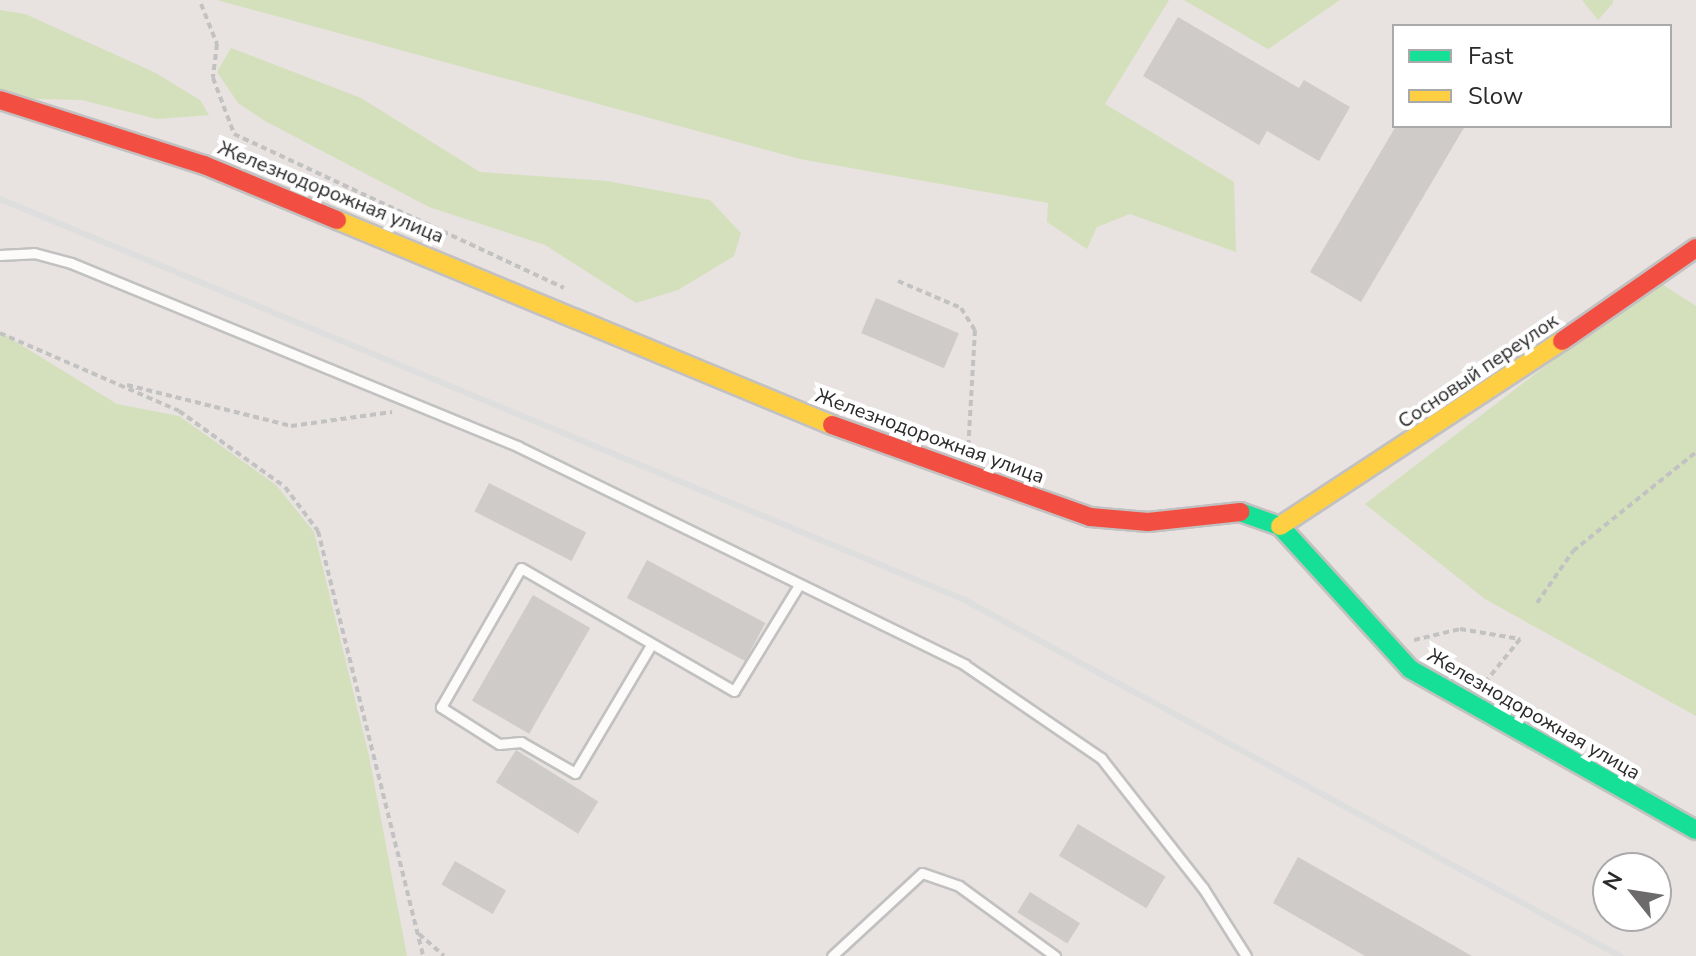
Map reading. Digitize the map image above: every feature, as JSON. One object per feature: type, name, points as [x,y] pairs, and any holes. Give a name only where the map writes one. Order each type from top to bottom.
[{"type":"street","name":"Железнодорожная улица","points":[[0,100],[204,165],[872,442],[1090,517],[1148,522],[1231,509],[1280,526],[1380,641],[1467,704],[1696,830]]},
{"type":"street","name":"Сосновый переулок","points":[[1280,526],[1696,248]]},
{"type":"lane","points":[[0,255],[34,253],[71,263],[414,407],[519,447],[965,665],[1101,758],[1203,888],[1246,956]]},
{"type":"lane","points":[[651,645],[575,773],[521,742],[499,744],[441,707],[521,568],[734,691],[799,585]]},
{"type":"lane","points":[[832,956],[922,873],[959,886],[1055,956]]},
{"type":"path","name":"Железнодорожная улица","points":[[201,4],[217,44],[213,78],[234,134],[569,290]]},
{"type":"path","name":"Железнодорожная улица","points":[[898,281],[961,308],[975,330],[967,467]]},
{"type":"path","points":[[0,333],[179,411],[285,487],[318,531],[423,956]]},
{"type":"path","points":[[87,373],[291,426],[414,407]]},
{"type":"path","points":[[1537,603],[1573,551],[1696,452]]},
{"type":"path","points":[[1380,641],[1460,629],[1520,639],[1467,704]]},
{"type":"path","points":[[417,932],[444,956]]},
{"type":"green space","points":[[217,0],[1169,0],[1105,104],[1234,182],[1236,252],[1130,214],[1097,227],[1087,249],[1047,222],[1048,203],[800,159]]},
{"type":"green space","points":[[1184,0],[1340,0],[1268,49]]},
{"type":"green space","points":[[1582,0],[1613,0],[1613,3],[1598,20]]},
{"type":"green space","points":[[0,10],[25,14],[156,73],[200,100],[209,115],[157,119],[82,100],[0,98]]},
{"type":"green space","points":[[231,48],[361,98],[480,172],[607,181],[710,200],[741,233],[734,256],[678,290],[636,303],[545,245],[429,207],[265,121],[238,103],[217,72]]},
{"type":"green space","points":[[1657,281],[1696,306],[1696,716],[1485,599],[1365,504]]},
{"type":"green space","points":[[0,332],[117,404],[179,416],[276,485],[314,532],[369,756],[407,956],[0,956]]},
{"type":"building","points":[[1178,17],[1299,88],[1304,80],[1350,107],[1319,161],[1267,131],[1259,145],[1143,76]]},
{"type":"building","points":[[1395,128],[1464,128],[1361,302],[1310,272]]},
{"type":"building","points":[[876,298],[959,333],[944,368],[861,333]]},
{"type":"building","points":[[489,483],[586,532],[572,561],[474,512]]},
{"type":"building","points":[[647,560],[765,623],[745,661],[627,598]]},
{"type":"building","points":[[533,595],[590,628],[529,734],[472,701]]},
{"type":"building","points":[[516,750],[598,801],[578,834],[496,782]]},
{"type":"building","points":[[1078,824],[1165,877],[1146,908],[1059,856]]},
{"type":"building","points":[[1298,857],[1472,956],[1365,956],[1273,903]]},
{"type":"building","points":[[455,861],[506,890],[493,914],[442,884]]},
{"type":"building","points":[[1030,892],[1080,923],[1067,944],[1017,912]]},
{"type":"railway","points":[[0,199],[963,599],[1620,956]]},
{"type":"traffic: fast","points":[[1240,512],[1280,526],[1410,669],[1696,830]]},
{"type":"traffic: slow","points":[[337,220],[832,425]]},
{"type":"traffic: slow","points":[[1280,526],[1562,341]]},
{"type":"traffic: jam","points":[[0,100],[204,165],[337,220]]},
{"type":"traffic: jam","points":[[1562,341],[1696,248]]},
{"type":"traffic: jam","points":[[832,425],[1090,517],[1148,522],[1240,512]]}]
